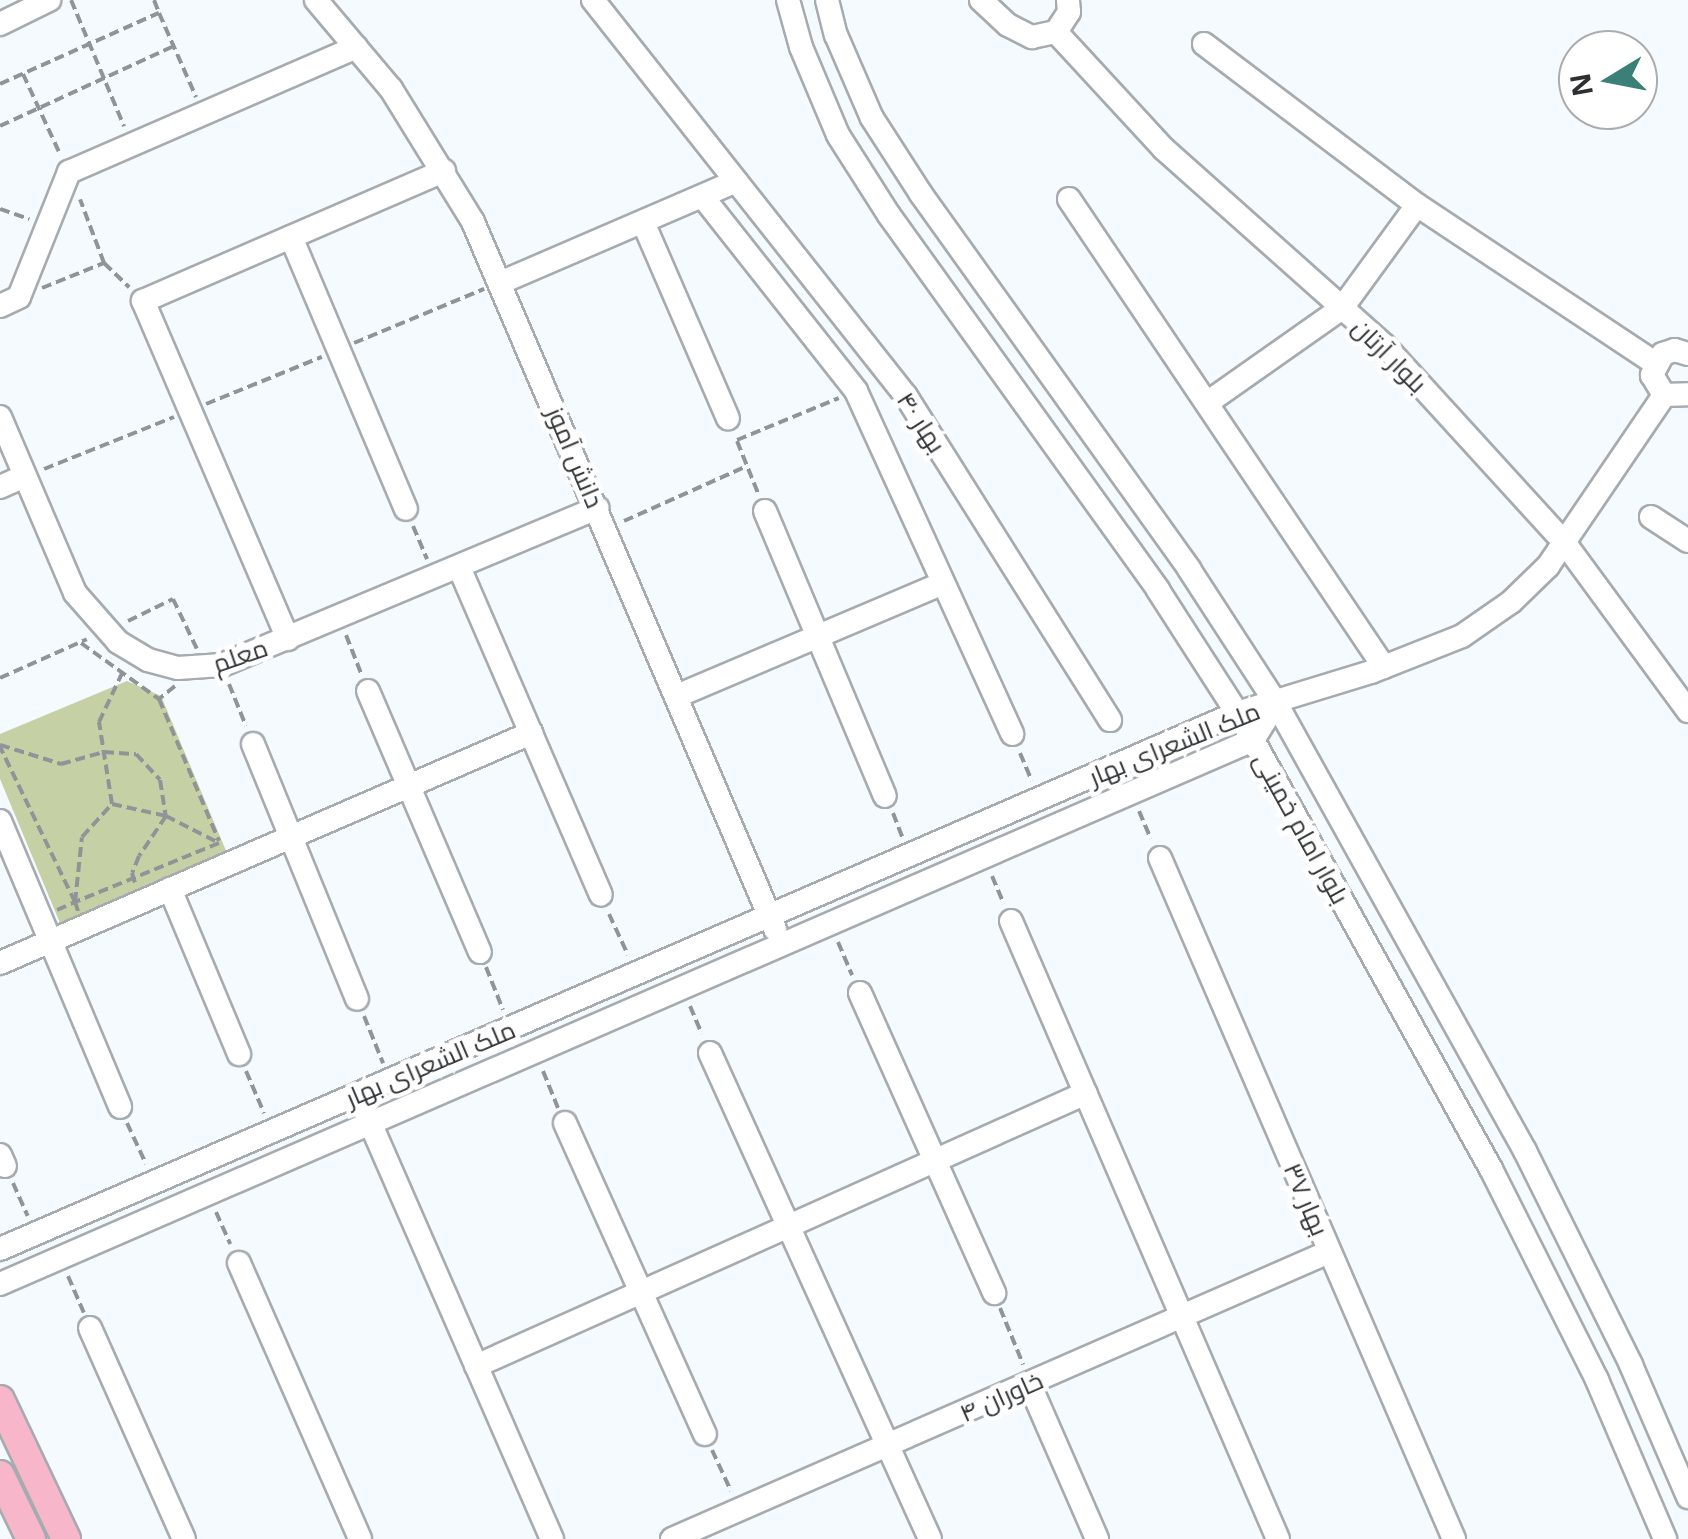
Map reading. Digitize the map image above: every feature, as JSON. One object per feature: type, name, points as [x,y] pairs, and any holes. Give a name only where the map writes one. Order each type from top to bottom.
[{"type":"main road","points":[[0,1400],[66,1539]]},
{"type":"main road","points":[[0,1475],[31,1539]]},
{"type":"street","points":[[0,24],[49,0]]},
{"type":"street","name":"دانش آموز","points":[[316,0],[391,90],[444,171],[502,282],[782,945]]},
{"type":"street","name":"بهار ۴۰","points":[[593,0],[886,368],[1110,720]]},
{"type":"street","name":"بلوار امام خمینی","points":[[788,0],[801,47],[838,135],[890,216],[1158,590],[1253,740],[1491,1169],[1597,1380],[1665,1539]]},
{"type":"street","name":"بلوار امام خمینی","points":[[828,0],[836,35],[872,118],[920,194],[1189,569],[1276,703],[1524,1151],[1631,1365],[1688,1498]]},
{"type":"street","points":[[981,0],[1008,25],[1032,37],[1056,32],[1069,12],[1068,0]]},
{"type":"street","name":"بلوار آرتان","points":[[1056,32],[1164,149],[1386,346],[1564,542],[1688,711]]},
{"type":"street","points":[[1204,44],[1418,205],[1655,363]]},
{"type":"street","points":[[9,301],[48,225],[69,172],[356,47]]},
{"type":"street","points":[[288,638],[143,301],[444,171]]},
{"type":"street","points":[[502,282],[736,181]]},
{"type":"street","points":[[703,197],[856,391],[1012,734]]},
{"type":"street","points":[[1068,199],[1384,667]]},
{"type":"street","points":[[1206,403],[1342,308],[1418,205]]},
{"type":"street","points":[[643,222],[732,429]]},
{"type":"street","points":[[291,237],[406,509]]},
{"type":"street","points":[[782,294],[804,293],[811,272]]},
{"type":"street","points":[[1664,395],[1653,380],[1655,363],[1669,352],[1688,354]]},
{"type":"street","points":[[856,391],[886,368]]},
{"type":"street","points":[[1664,395],[1688,394]]},
{"type":"street","points":[[1276,703],[1462,636],[1512,602],[1548,566],[1664,395]]},
{"type":"street","name":"معلم","points":[[0,418],[75,593],[104,632],[148,660],[207,667],[459,567],[602,519]]},
{"type":"street","points":[[0,487],[25,476]]},
{"type":"street","points":[[765,511],[885,796]]},
{"type":"street","points":[[1652,517],[1688,541]]},
{"type":"street","points":[[459,567],[601,895]]},
{"type":"street","points":[[677,696],[943,583]]},
{"type":"street","points":[[368,691],[480,952]]},
{"type":"street","name":"ملک الشعرای بهار","points":[[0,1249],[1237,713],[1276,703]]},
{"type":"street","name":"ملک الشعرای بهار","points":[[0,1284],[1253,740],[1276,703]]},
{"type":"street","points":[[0,963],[84,926],[138,891],[170,889],[224,853],[291,837],[531,734]]},
{"type":"street","points":[[253,744],[357,999]]},
{"type":"street","points":[[0,821],[120,1107]]},
{"type":"street","name":"بهار ۳۷","points":[[1160,858],[1454,1539]]},
{"type":"street","points":[[170,889],[239,1054]]},
{"type":"street","points":[[1011,921],[1278,1539]]},
{"type":"street","points":[[860,993],[994,1292]]},
{"type":"street","points":[[710,1053],[930,1539]]},
{"type":"street","points":[[476,1366],[1086,1092]]},
{"type":"street","points":[[358,1094],[552,1539]]},
{"type":"street","points":[[564,1122],[705,1434]]},
{"type":"street","name":"خاوران ۴","points":[[672,1539],[1330,1252]]},
{"type":"street","points":[[239,1263],[360,1539]]},
{"type":"street","points":[[90,1328],[184,1539]]},
{"type":"street","points":[[1030,1383],[1097,1539]]},
{"type":"path","points":[[71,0],[132,145]]},
{"type":"path","points":[[154,0],[203,114]]},
{"type":"path","points":[[0,84],[159,13]]},
{"type":"path","points":[[0,126],[174,46]]},
{"type":"path","points":[[23,74],[69,172],[104,263],[143,301]]},
{"type":"path","points":[[0,208],[48,225]]},
{"type":"path","points":[[9,301],[104,263]]},
{"type":"path","points":[[765,511],[732,429],[856,391]]},
{"type":"path","points":[[25,476],[190,411]]},
{"type":"path","points":[[602,519],[747,466]]},
{"type":"path","points":[[406,509],[434,577]]},
{"type":"path","points":[[0,678],[173,599],[207,667],[253,744]]},
{"type":"path","points":[[339,617],[368,691]]},
{"type":"path","points":[[80,642],[158,699],[224,853]]},
{"type":"path","points":[[112,804],[100,722],[132,651]]},
{"type":"path","points":[[158,699],[207,667]]},
{"type":"path","points":[[1012,734],[1040,799]]},
{"type":"path","points":[[0,746],[61,764],[104,752],[136,754],[160,780],[166,816],[132,874],[138,891]]},
{"type":"path","points":[[0,746],[84,926]]},
{"type":"path","points":[[1132,793],[1160,858]]},
{"type":"path","points":[[885,796],[910,855]]},
{"type":"path","points":[[112,804],[166,816],[224,853]]},
{"type":"path","points":[[75,902],[82,837],[112,804]]},
{"type":"path","points":[[75,902],[138,891],[224,853]]},
{"type":"path","points":[[985,858],[1011,921]]},
{"type":"path","points":[[601,895],[636,973]]},
{"type":"path","points":[[830,924],[860,993]]},
{"type":"path","points":[[480,952],[510,1028]]},
{"type":"path","points":[[683,988],[710,1053]]},
{"type":"path","points":[[357,999],[390,1080]]},
{"type":"path","points":[[535,1052],[564,1122]]},
{"type":"path","points":[[239,1054],[272,1131]]},
{"type":"path","points":[[120,1107],[154,1182]]},
{"type":"path","points":[[2,1161],[36,1234]]},
{"type":"path","points":[[208,1194],[239,1263]]},
{"type":"path","points":[[60,1258],[90,1328]]},
{"type":"path","points":[[994,1292],[1030,1383]]},
{"type":"path","points":[[705,1434],[739,1509]]},
{"type":"green space","points":[[127,681],[161,696],[227,853],[60,923],[0,779],[0,734]]}]
